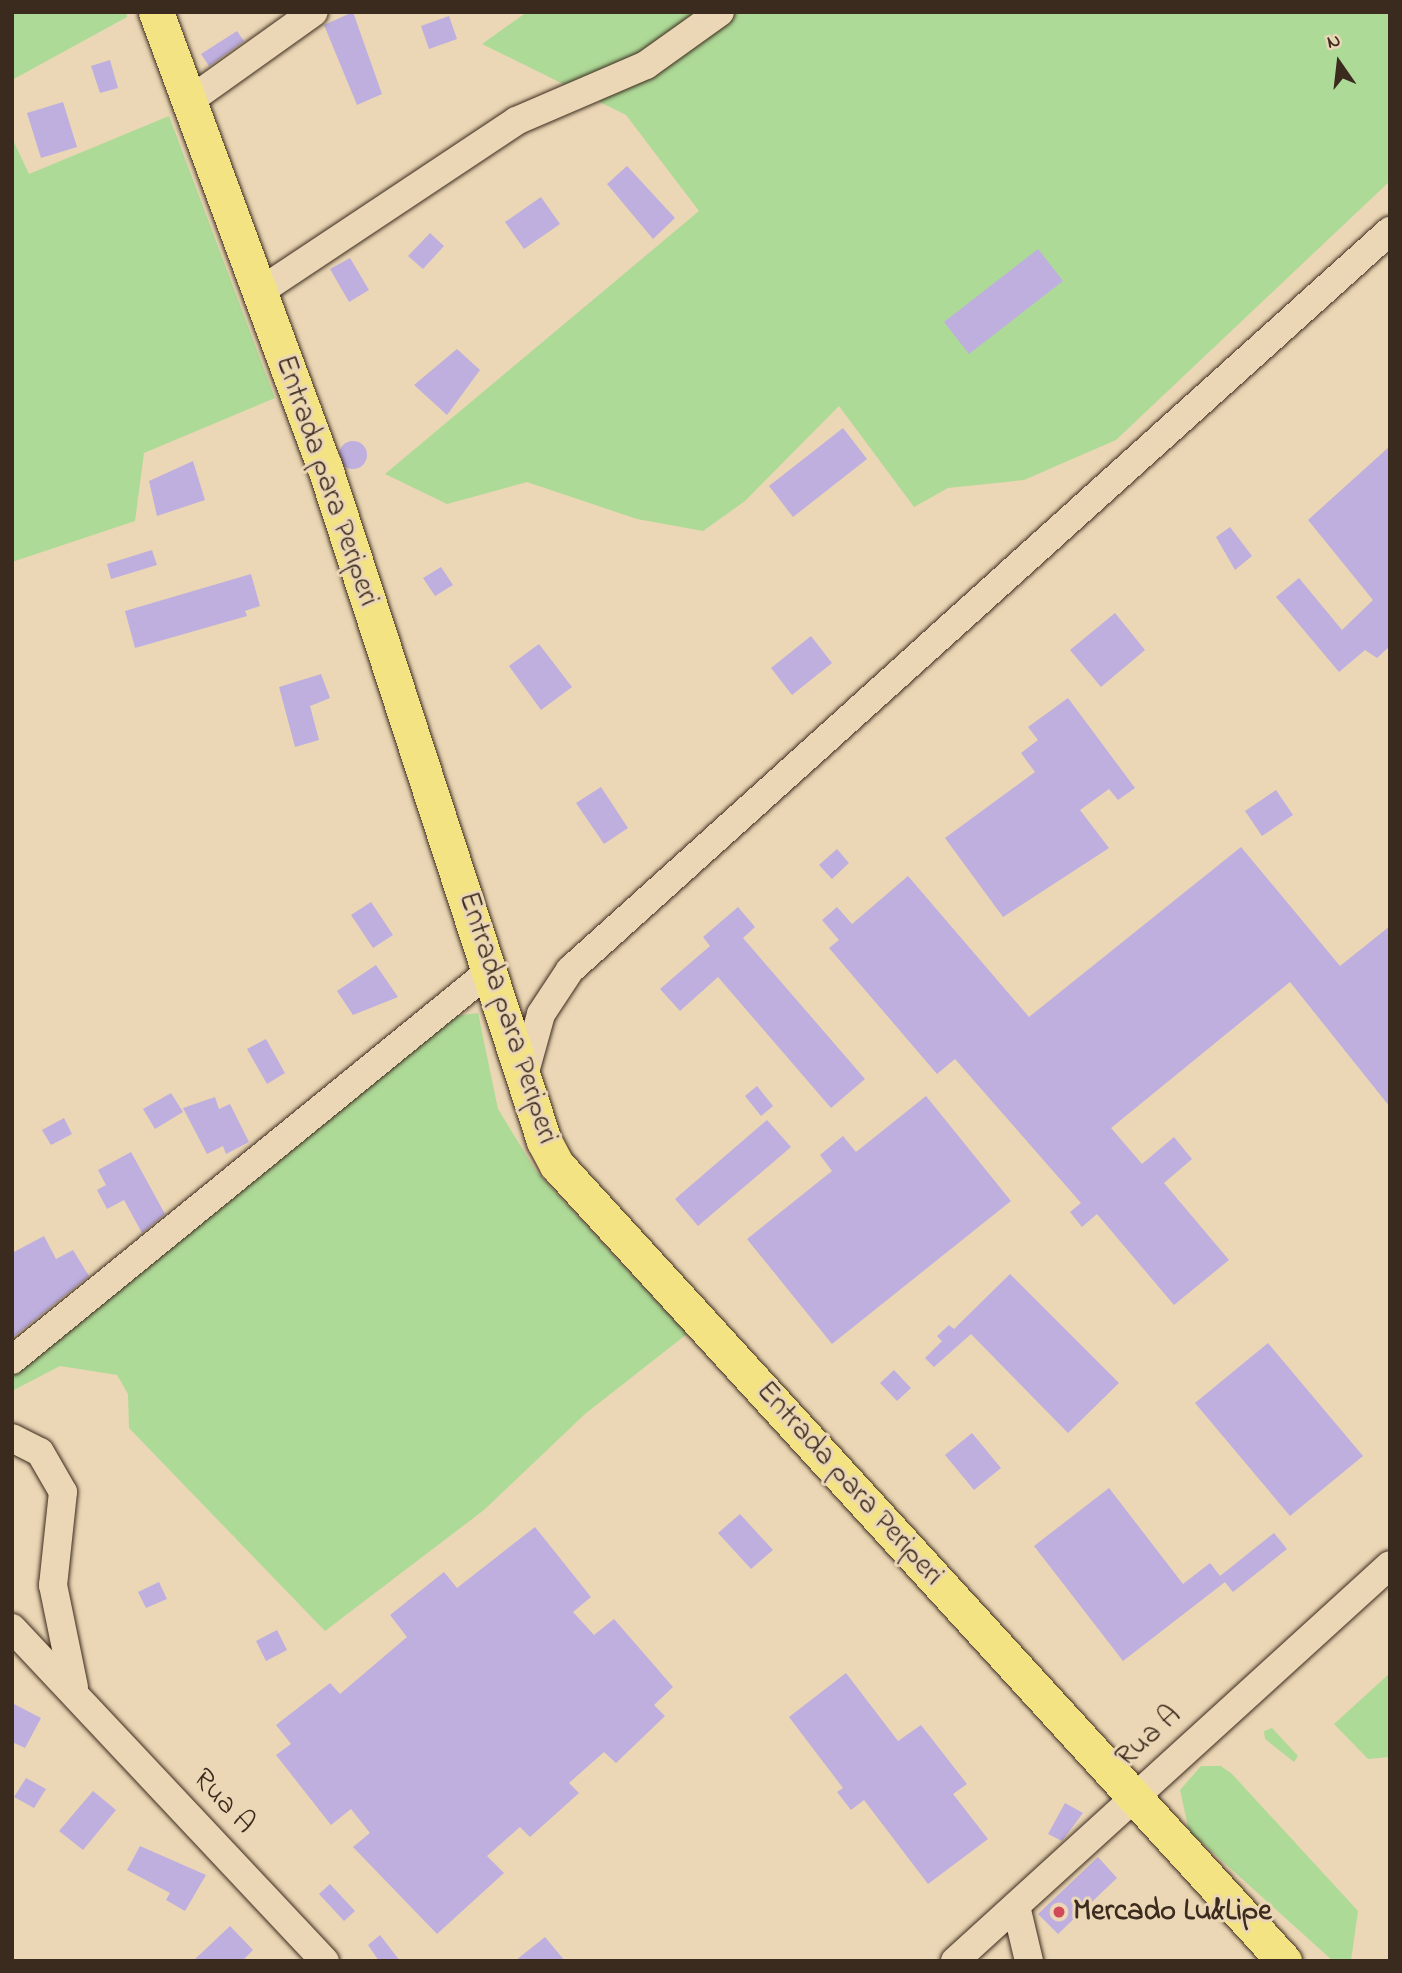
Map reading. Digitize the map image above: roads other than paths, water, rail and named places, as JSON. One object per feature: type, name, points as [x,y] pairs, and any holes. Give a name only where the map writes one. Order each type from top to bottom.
[{"type":"main road","name":"Entrada para Periperi","points":[[156,12],[324,465],[491,970],[523,1079],[557,1165],[1284,1961]]},
{"type":"street","points":[[189,102],[314,12]]},
{"type":"street","points":[[259,292],[516,121],[646,65],[720,12]]},
{"type":"street","points":[[523,1079],[541,1014],[570,971],[1390,231]]},
{"type":"street","points":[[12,1360],[491,970]]},
{"type":"street","points":[[12,1438],[40,1452],[63,1492],[52,1585],[74,1687]]},
{"type":"street","name":"Rua A","points":[[955,1961],[1132,1797],[1390,1565]]},
{"type":"street","name":"Rua A","points":[[12,1628],[74,1687],[326,1961]]},
{"type":"street","points":[[1016,1906],[1029,1961]]},
{"type":"place","name":"Mercado Lu&Lipe","points":[[1059,1912]]}]
